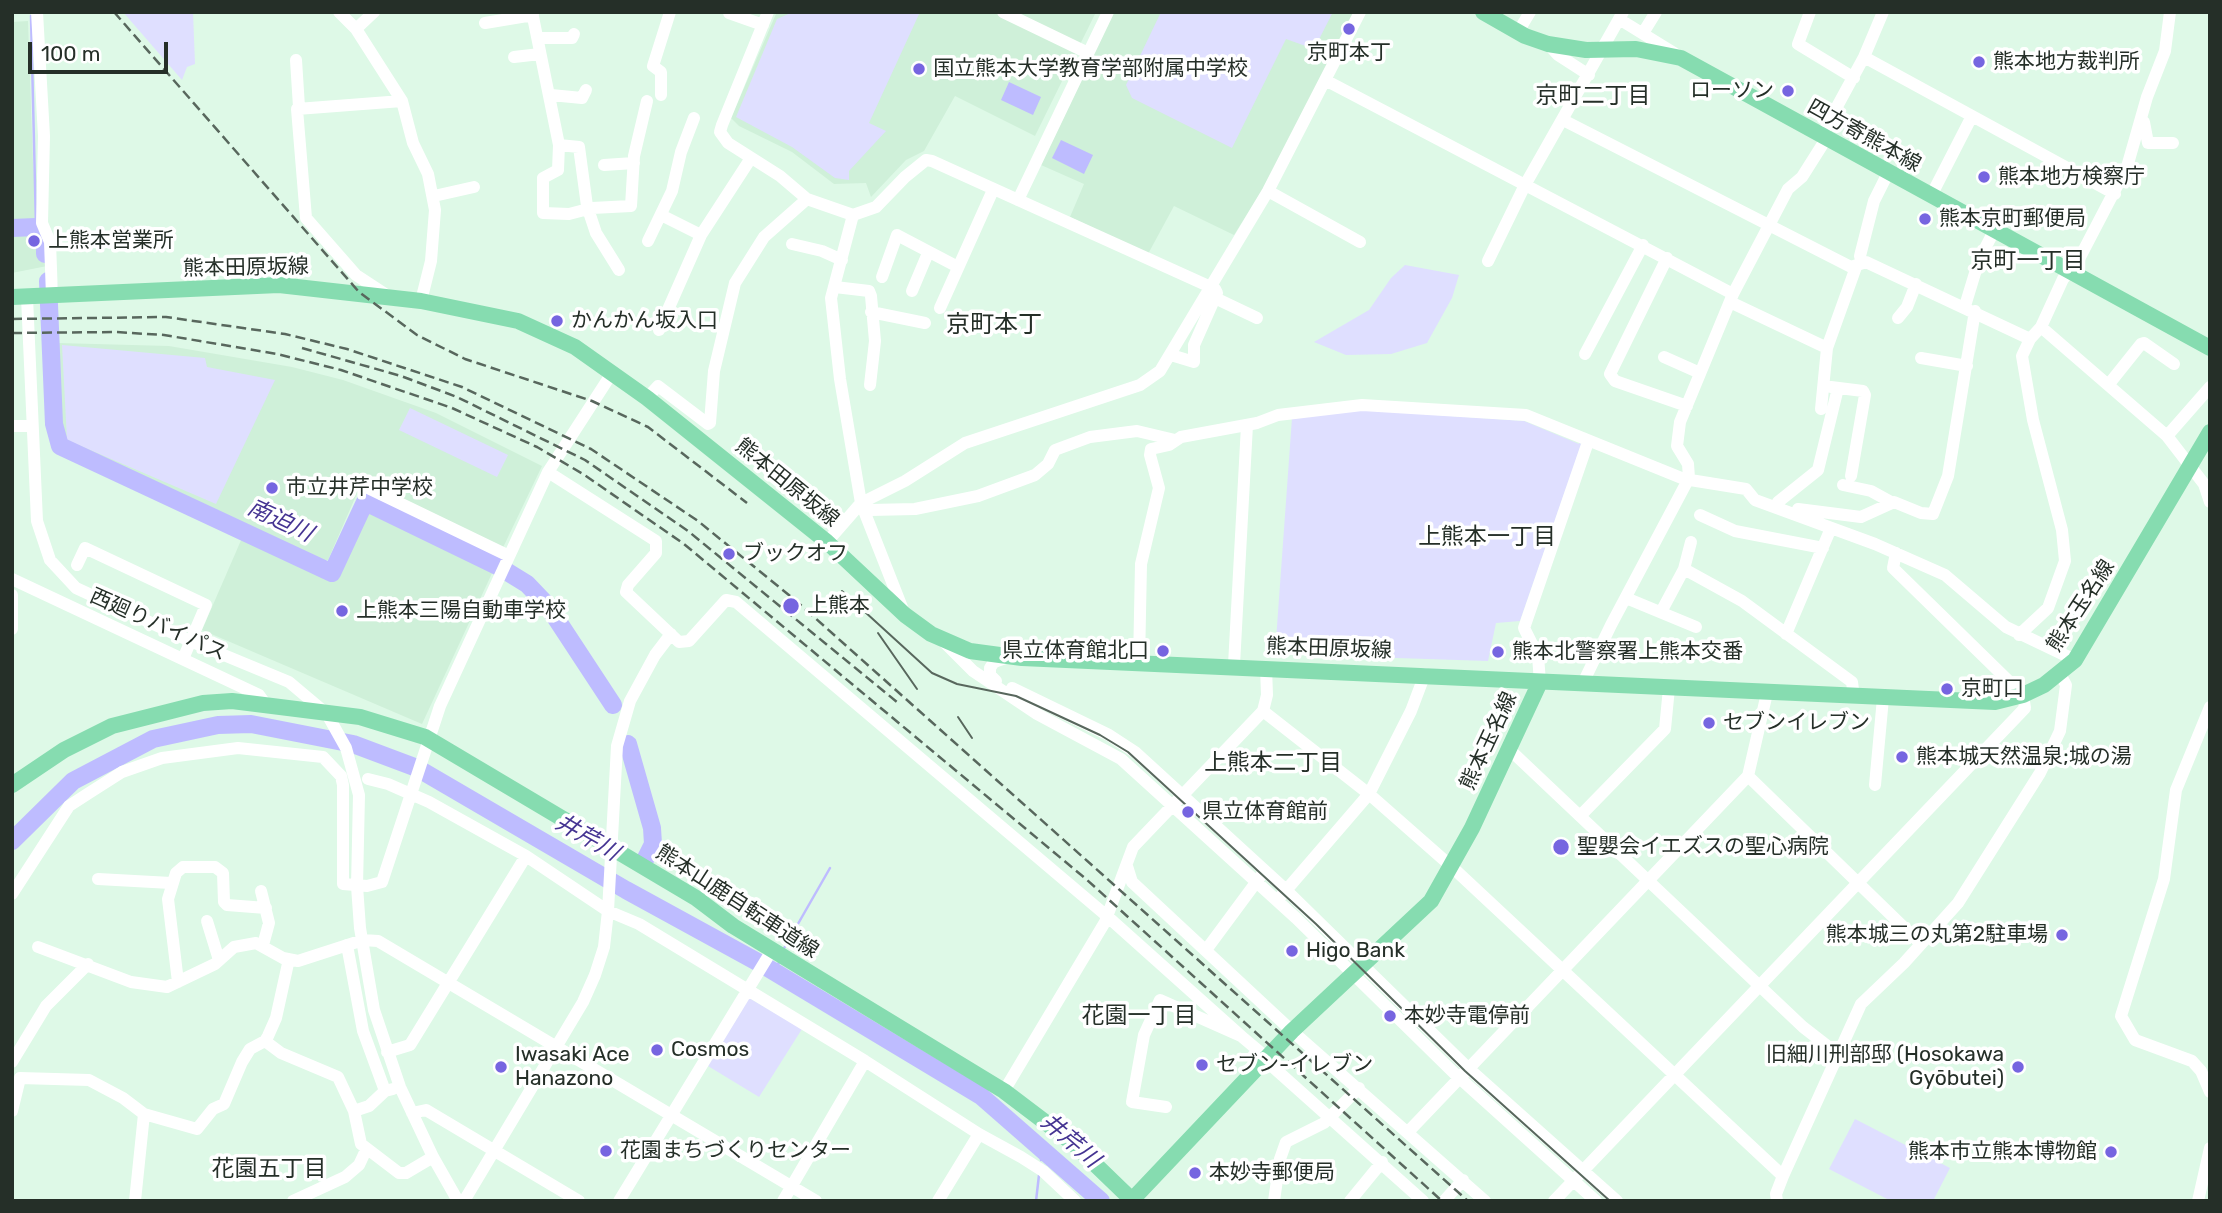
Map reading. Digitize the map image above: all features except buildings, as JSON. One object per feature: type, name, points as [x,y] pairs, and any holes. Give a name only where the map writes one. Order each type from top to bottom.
[{"type":"main road","name":"四方寄熊本線","points":[[1483,12],[1518,32],[1548,44],[1573,49],[1636,49],[1681,58],[2210,348]]},
{"type":"main road","name":"熊本田原坂線","points":[[20,297],[279,285],[388,297],[518,321],[576,347],[647,398],[827,542],[905,615],[943,641],[970,651],[1010,656],[1425,674],[1540,682]]},
{"type":"main road","name":"熊本玉名線","points":[[1132,1200],[1292,1031],[1431,901],[1452,867],[1540,682],[1972,703],[1995,702],[2023,695],[2060,674],[2075,660],[2210,432]]},
{"type":"main road","name":"熊本山鹿自転車道線","points":[[12,785],[64,750],[112,726],[143,715],[203,703],[232,701],[360,717],[430,744],[611,852],[696,898],[778,954],[1004,1091],[1074,1144],[1132,1200]]},
{"type":"street","points":[[37,12],[44,135],[42,223],[50,242],[52,296]]},
{"type":"street","points":[[356,29],[374,12]]},
{"type":"street","points":[[661,95],[661,72],[653,66],[670,12]]},
{"type":"street","points":[[768,12],[720,132],[728,143],[780,176],[807,199],[853,215],[876,207],[926,160],[1018,200],[1212,293],[1257,318]]},
{"type":"street","points":[[1003,12],[1088,53]]},
{"type":"street","points":[[1018,200],[1108,12]]},
{"type":"street","points":[[827,542],[861,503],[965,443],[1152,379],[1212,293],[1360,12]]},
{"type":"street","points":[[1518,32],[1530,12]]},
{"type":"street","points":[[1643,33],[1656,12]]},
{"type":"street","points":[[1810,12],[1798,44],[1854,78]]},
{"type":"street","points":[[1583,685],[1689,478],[1688,464],[1677,438],[1687,406],[1732,298],[1788,189],[1802,177],[1824,137],[1883,12]]},
{"type":"street","points":[[2019,635],[2048,608],[2065,561],[2062,530],[2022,368],[2022,356],[2115,194],[2136,141],[2165,51],[2170,12]]},
{"type":"street","points":[[341,13],[356,29],[402,101],[413,144],[428,174],[434,196],[431,261],[421,302]]},
{"type":"street","points":[[729,13],[763,25]]},
{"type":"street","points":[[485,23],[533,14],[559,145],[558,170],[543,178],[541,209],[547,214],[631,206],[634,163],[647,101]]},
{"type":"street","points":[[1488,261],[1525,185],[1621,16],[1681,58]]},
{"type":"street","points":[[538,38],[572,38],[574,34]]},
{"type":"street","points":[[1548,44],[1589,75]]},
{"type":"street","points":[[514,57],[540,54]]},
{"type":"street","points":[[1864,57],[1971,118],[2115,194]]},
{"type":"street","points":[[296,60],[298,133],[302,142],[306,218],[356,275],[388,297]]},
{"type":"street","points":[[1325,80],[1643,244],[1732,298],[1827,348]]},
{"type":"street","points":[[551,95],[582,98],[586,90]]},
{"type":"street","points":[[299,107],[402,101]]},
{"type":"street","points":[[648,241],[661,215],[694,118]]},
{"type":"street","points":[[1931,196],[1971,118]]},
{"type":"street","points":[[1563,120],[1767,227],[1859,265],[1916,284],[2030,339]]},
{"type":"street","points":[[2141,121],[2144,122],[2148,143],[2173,144]]},
{"type":"street","points":[[559,145],[579,147],[589,210],[596,233],[620,270]]},
{"type":"street","points":[[659,330],[701,236],[751,158]]},
{"type":"street","points":[[604,165],[634,163]]},
{"type":"street","points":[[1821,409],[1827,348],[1859,265],[1874,201],[1888,173]]},
{"type":"street","points":[[434,196],[474,187]]},
{"type":"street","points":[[940,309],[993,190]]},
{"type":"street","points":[[1268,191],[1360,242]]},
{"type":"street","points":[[647,398],[658,386],[710,423],[716,362],[736,283],[764,237],[807,199]]},
{"type":"street","points":[[661,215],[701,236]]},
{"type":"street","points":[[853,215],[831,298],[840,379],[861,503],[905,615]]},
{"type":"street","points":[[1824,385],[1863,391],[1865,395],[1847,480],[1891,502],[1933,514],[1948,476],[1967,366],[1970,309],[1979,260],[1994,231]]},
{"type":"street","points":[[882,277],[897,235],[958,267]]},
{"type":"street","points":[[792,244],[822,251],[842,260]]},
{"type":"street","points":[[1586,354],[1643,244]]},
{"type":"street","points":[[912,291],[928,253]]},
{"type":"street","points":[[1667,258],[1610,374],[1615,381],[1687,406]]},
{"type":"street","points":[[1898,318],[1907,307],[1916,284]]},
{"type":"street","points":[[835,287],[869,291],[875,341],[870,385]]},
{"type":"street","points":[[1171,355],[1194,362],[1194,345],[1212,293]]},
{"type":"street","name":"西廻りバイパス","points":[[20,297],[32,426],[37,521],[50,560],[76,588],[190,641],[289,682],[327,714],[348,775]]},
{"type":"street","points":[[871,312],[925,323]]},
{"type":"street","points":[[2041,327],[2167,436],[2204,484],[2210,502]]},
{"type":"street","points":[[2109,384],[2144,343],[2174,364]]},
{"type":"street","points":[[1664,357],[1700,373]]},
{"type":"street","points":[[1921,358],[1967,366]]},
{"type":"street","points":[[12,894],[69,806],[122,772],[162,758],[238,748],[323,757],[348,775],[344,803],[343,884],[377,885],[386,876],[414,795],[440,706],[548,472],[612,373]]},
{"type":"street","points":[[2167,436],[2210,387]]},
{"type":"street","points":[[1779,502],[1818,470],[1838,388]]},
{"type":"street","points":[[1139,663],[1141,564],[1159,488],[1149,451],[1175,440],[1247,425],[1278,415],[1362,405],[1526,415],[1684,479],[1746,489],[1807,512],[1861,517],[1891,502]]},
{"type":"street","points":[[1234,665],[1247,425]]},
{"type":"street","points":[[12,426],[32,426]]},
{"type":"street","points":[[861,503],[870,510],[915,509],[978,496],[1035,475],[1048,464],[1055,450],[1090,437],[1137,431],[1175,440]]},
{"type":"street","points":[[1540,682],[1538,656],[1524,628],[1588,442]]},
{"type":"street","points":[[548,472],[656,541],[656,553],[628,585],[626,592],[671,634],[686,643],[722,603],[726,600],[736,602],[1108,916],[1423,1201]]},
{"type":"street","points":[[364,486],[508,559]]},
{"type":"street","points":[[1746,489],[1755,500],[1896,553],[1951,579],[1991,615],[2019,635],[2075,660]]},
{"type":"street","points":[[1700,515],[1735,531],[1823,548]]},
{"type":"street","points":[[1786,634],[1831,528]]},
{"type":"street","points":[[1661,612],[1684,569],[1691,542]]},
{"type":"street","points":[[77,565],[85,548],[206,605],[183,659]]},
{"type":"street","points":[[1554,1201],[2025,708],[2023,695],[1893,568],[1896,553]]},
{"type":"street","points":[[1684,569],[1742,601],[1852,682],[1854,697]]},
{"type":"street","points":[[12,579],[259,695],[267,706]]},
{"type":"street","points":[[1967,583],[1991,615]]},
{"type":"street","points":[[12,595],[12,629]]},
{"type":"street","points":[[1626,598],[1696,627]]},
{"type":"street","points":[[464,1201],[583,1002],[595,975],[604,947],[611,852],[613,772],[623,718],[642,676],[671,634]]},
{"type":"street","points":[[943,641],[973,671],[1045,720],[1114,753],[1172,805],[1261,876]]},
{"type":"street","points":[[996,681],[989,671],[992,664],[1010,656]]},
{"type":"street","points":[[1004,1091],[1108,916],[1133,847],[1263,712],[1267,695],[1266,668]]},
{"type":"street","points":[[973,671],[1117,739],[1182,794],[1261,876],[1596,1201]]},
{"type":"street","points":[[1281,895],[1369,793],[1411,711],[1425,674]]},
{"type":"street","points":[[1777,1201],[1776,1194],[1783,1176],[1861,1004],[1958,903],[2057,743],[2066,695],[2066,685],[2060,674]]},
{"type":"street","points":[[1581,815],[1665,729],[1669,688]]},
{"type":"street","points":[[1408,1132],[1748,776],[1767,693]]},
{"type":"street","points":[[1875,785],[1883,698]]},
{"type":"street","points":[[2210,707],[2176,790],[2164,879],[2122,1016],[2135,1040],[2192,1062],[2201,1071],[2210,1091]]},
{"type":"street","points":[[1263,712],[1369,793],[1452,867],[1783,1176]]},
{"type":"street","points":[[1509,749],[1650,879],[1803,1027],[1839,1055]]},
{"type":"street","points":[[1748,776],[1921,944]]},
{"type":"street","points":[[368,779],[395,786],[429,802],[526,856],[865,1061],[978,1134],[1043,1171],[1075,1201]]},
{"type":"street","points":[[387,1052],[410,1045],[526,856]]},
{"type":"street","points":[[1127,866],[1132,882],[1292,1031],[1485,1201]]},
{"type":"street","points":[[178,982],[168,899],[171,883],[183,867],[215,867],[223,873],[224,902],[227,905],[266,908]]},
{"type":"street","points":[[1206,950],[1261,876]]},
{"type":"street","points":[[98,880],[171,883]]},
{"type":"street","points":[[357,886],[374,1010],[387,1052],[412,1113],[458,1201]]},
{"type":"street","points":[[261,891],[269,923],[263,945]]},
{"type":"street","points":[[207,921],[219,960]]},
{"type":"street","points":[[38,947],[145,985],[167,987],[219,960],[234,947],[256,943],[298,961],[363,940],[378,941],[816,1201]]},
{"type":"street","points":[[347,945],[363,1031],[385,1091]]},
{"type":"street","points":[[619,1201],[748,992],[778,954]]},
{"type":"street","points":[[12,1111],[16,1074],[97,1082],[144,1114],[197,1129],[213,1109],[224,1104],[250,1049],[265,1041],[276,1018],[289,959]]},
{"type":"street","points":[[12,1062],[46,1006],[88,964]]},
{"type":"street","points":[[1166,1107],[1132,1102],[1144,1035],[1160,1000],[1241,1036]]},
{"type":"street","points":[[265,1041],[281,1053],[338,1077],[354,1111],[360,1144],[399,1173],[406,1173],[433,1157]]},
{"type":"street","points":[[783,1201],[865,1061]]},
{"type":"street","points":[[1464,1073],[1617,1201]]},
{"type":"street","points":[[354,1111],[369,1105],[385,1091],[400,1087]]},
{"type":"street","points":[[1275,1200],[1280,1159],[1286,1142],[1332,1117],[1359,1088]]},
{"type":"street","points":[[412,1113],[426,1110],[579,1201]]},
{"type":"street","points":[[135,1201],[144,1114]]},
{"type":"street","points":[[938,1201],[978,1134]]},
{"type":"street","points":[[2198,1201],[2210,1147]]},
{"type":"street","points":[[293,1201],[345,1177],[359,1165],[366,1150]]},
{"type":"street","points":[[1350,1201],[1382,1162]]},
{"type":"street","points":[[1444,1201],[1462,1180]]},
{"type":"shaded area","points":[[123,12],[193,12],[195,64],[187,67],[182,80]]},
{"type":"shaded area","points":[[793,12],[920,12],[869,123],[886,131],[849,171],[849,180],[835,178],[792,147],[736,117],[777,19]]},
{"type":"shaded area","points":[[1096,12],[1035,136],[955,96],[924,151],[906,160],[871,197],[866,183],[834,184],[792,152],[739,126],[731,118],[776,14]]},
{"type":"shaded area","points":[[1114,12],[1354,12],[1263,189],[1234,235],[1174,206],[1148,254],[1070,217],[1084,184],[1041,165]]},
{"type":"shaded area","points":[[1161,12],[1333,12],[1314,49],[1286,39],[1232,148],[1132,98],[1126,85]]},
{"type":"shaded area","points":[[28,21],[33,164],[39,226],[47,242],[47,266],[12,273],[12,22]]},
{"type":"shaded area","points":[[1405,265],[1459,275],[1452,298],[1427,343],[1391,354],[1346,355],[1314,342],[1369,310],[1391,278]]},
{"type":"shaded area","points":[[58,343],[169,346],[292,367],[343,380],[436,413],[542,466],[498,558],[358,491],[328,560],[322,561],[59,438]]},
{"type":"shaded area","points":[[62,345],[205,358],[207,367],[275,380],[216,504],[67,440]]},
{"type":"shaded area","points":[[410,408],[508,455],[497,477],[399,430]]},
{"type":"shaded area","points":[[1364,410],[1524,421],[1579,444],[1580,441],[1581,445],[1520,621],[1496,623],[1488,661],[1275,654],[1292,418]]},
{"type":"shaded area","name":"上熊本三陽自動車学校","points":[[369,510],[494,569],[422,724],[202,630],[242,538],[334,581]]},
{"type":"shaded area","points":[[749,998],[802,1029],[759,1097],[708,1066]]},
{"type":"shaded area","points":[[1855,1119],[1950,1168],[1933,1201],[1891,1201],[1829,1169]]},
{"type":"water","points":[[1009,82],[1041,97],[1033,115],[1001,100]]},
{"type":"water","points":[[1061,140],[1093,155],[1084,174],[1052,158]]},
{"type":"waterway","points":[[31,16],[36,227]]},
{"type":"waterway","name":"南迫川","points":[[12,228],[36,227],[45,241],[45,254]]},
{"type":"waterway","name":"南迫川","points":[[48,281],[54,424],[60,446],[332,573],[365,502],[501,568],[527,584],[548,606],[613,705]]},
{"type":"waterway","name":"井芹川","points":[[12,841],[73,781],[153,739],[218,725],[251,724],[353,744],[417,768],[626,890],[763,965],[981,1096],[1101,1201]]},
{"type":"waterway","name":"南迫川","points":[[628,744],[652,828],[653,844],[646,858]]},
{"type":"waterway","points":[[783,950],[830,868]]},
{"type":"waterway","points":[[775,972],[779,962]]},
{"type":"waterway","points":[[1041,1148],[1041,1160]]},
{"type":"waterway","points":[[1036,1201],[1039,1175]]},
{"type":"tram line","points":[[842,591],[932,673],[957,684],[1016,696],[1100,735],[1128,752],[1316,924],[1465,1071],[1610,1201]]},
{"type":"tram line","points":[[878,633],[917,689]]},
{"type":"tram line","points":[[958,717],[972,738]]},
{"type":"railway","points":[[114,12],[359,292],[417,335],[465,359],[592,401],[648,427],[747,503]]},
{"type":"railway","points":[[12,319],[166,317],[285,334],[347,349],[462,387],[591,449],[698,521],[795,600],[1468,1201]]},
{"type":"railway","points":[[12,333],[115,332],[164,335],[277,354],[341,370],[452,408],[537,447],[583,474],[684,544],[1086,879],[1442,1201]]},
{"type":"railway","points":[[302,348],[401,376],[457,397],[585,460],[688,531],[897,702]]},
{"type":"place","name":"京町本丁","points":[[1349,29]]},
{"type":"place","name":"熊本地方裁判所","points":[[1979,62]]},
{"type":"place","name":"国立熊本大学教育学部附属中学校","points":[[919,69]]},
{"type":"place","name":"ローソン","points":[[1788,91]]},
{"type":"place","name":"熊本地方検察庁","points":[[1984,177]]},
{"type":"place","name":"熊本京町郵便局","points":[[1925,219]]},
{"type":"place","name":"上熊本営業所","points":[[34,241]]},
{"type":"place","name":"かんかん坂入口","points":[[557,321]]},
{"type":"place","name":"市立井芹中学校","points":[[272,488]]},
{"type":"place","name":"ブックオフ","points":[[729,554]]},
{"type":"place","name":"上熊本","points":[[791,606]]},
{"type":"place","name":"上熊本三陽自動車学校","points":[[342,611]]},
{"type":"place","name":"県立体育館北口","points":[[1163,651]]},
{"type":"place","name":"熊本北警察署上熊本交番","points":[[1498,652]]},
{"type":"place","name":"京町口","points":[[1947,689]]},
{"type":"place","name":"セブンイレブン","points":[[1709,723]]},
{"type":"place","name":"熊本城天然温泉;城の湯","points":[[1902,757]]},
{"type":"place","name":"県立体育館前","points":[[1188,812]]},
{"type":"place","name":"聖嬰会イエズスの聖心病院","points":[[1561,847]]},
{"type":"place","name":"熊本城三の丸第2駐車場","points":[[2062,935]]},
{"type":"place","name":"Higo Bank","points":[[1292,951]]},
{"type":"place","name":"本妙寺電停前","points":[[1390,1016]]},
{"type":"place","name":"Cosmos","points":[[657,1050]]},
{"type":"place","name":"セブン-イレブン","points":[[1202,1065]]},
{"type":"place","name":"Iwasaki Ace Hanazono","points":[[501,1067]]},
{"type":"place","name":"旧細川刑部邸 (Hosokawa Gyōbutei)","points":[[2018,1067]]},
{"type":"place","name":"花園まちづくりセンター","points":[[606,1151]]},
{"type":"place","name":"熊本市立熊本博物館","points":[[2111,1152]]},
{"type":"place","name":"本妙寺郵便局","points":[[1195,1173]]},
{"type":"district","name":"京町二丁目","points":[[1593,96]]},
{"type":"district","name":"京町一丁目","points":[[2028,261]]},
{"type":"district","name":"京町本丁","points":[[994,325]]},
{"type":"district","name":"上熊本一丁目","points":[[1487,537]]},
{"type":"district","name":"上熊本二丁目","points":[[1273,763]]},
{"type":"district","name":"花園一丁目","points":[[1139,1016]]},
{"type":"district","name":"花園五丁目","points":[[269,1169]]}]
